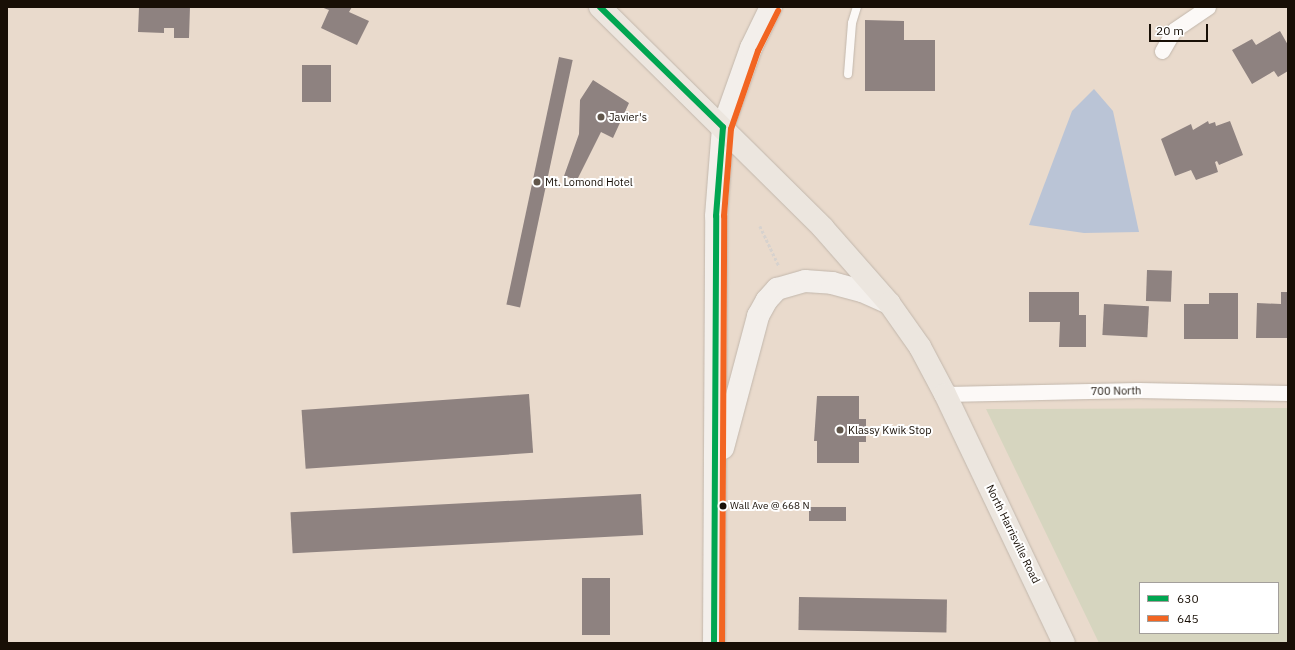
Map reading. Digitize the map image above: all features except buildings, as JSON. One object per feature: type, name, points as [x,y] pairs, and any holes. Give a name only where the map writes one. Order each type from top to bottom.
[{"type":"main road","name":"North Harrisville Road","points":[[600,7],[723,127],[823,228],[889,303],[920,347],[945,394],[1064,643]]},
{"type":"main road","points":[[714,643],[716,216],[723,127],[751,48],[771,7]]},
{"type":"main road","points":[[715,476],[758,316],[767,300],[777,289],[805,281],[832,283],[862,291],[889,303]]},
{"type":"street","points":[[1162,51],[1174,30],[1208,7]]},
{"type":"street","name":"700 North","points":[[945,394],[1138,390],[1288,393]]},
{"type":"lane","points":[[848,74],[852,23],[857,7]]},
{"type":"path","points":[[760,226],[779,266]]},
{"type":"green space","points":[[1288,408],[1288,643],[1099,643],[986,409]]},
{"type":"water","points":[[1094,89],[1113,111],[1139,232],[1084,233],[1029,225],[1072,111]]},
{"type":"transit line","name":"630","points":[[600,7],[723,127]]},
{"type":"transit line","name":"645","points":[[722,643],[724,216],[731,129],[758,51],[778,11]]},
{"type":"transit line","name":"630","points":[[714,643],[716,216],[723,127]]},
{"type":"place","name":"Javier's","points":[[601,117]]},
{"type":"place","name":"Mt. Lomond Hotel","points":[[537,182]]},
{"type":"place","name":"Klassy Kwik Stop","points":[[840,430]]},
{"type":"place","name":"Wall Ave @ 668 N","points":[[723,506]]}]
